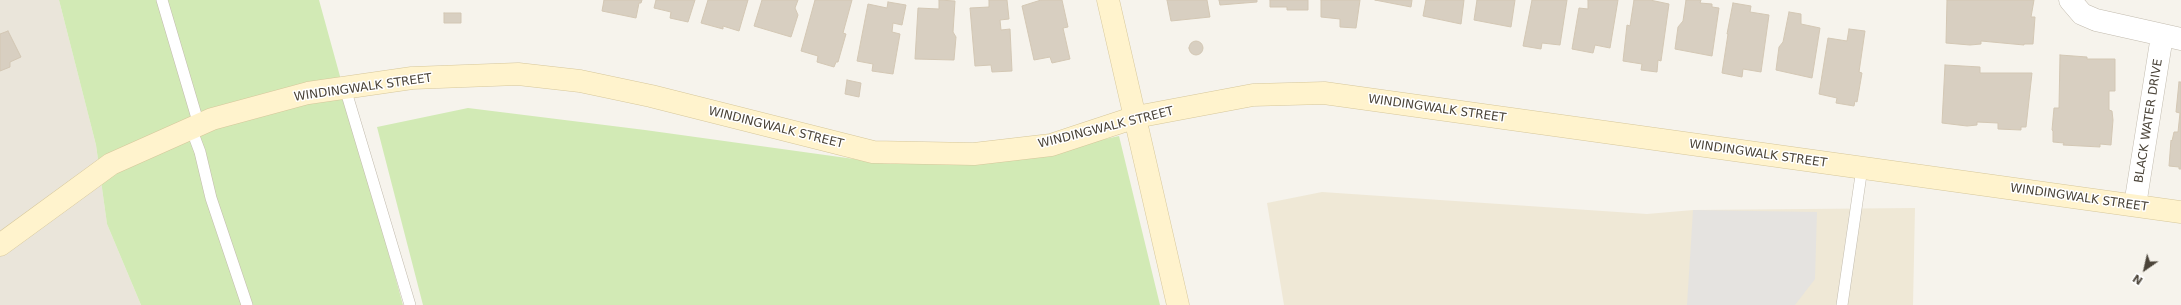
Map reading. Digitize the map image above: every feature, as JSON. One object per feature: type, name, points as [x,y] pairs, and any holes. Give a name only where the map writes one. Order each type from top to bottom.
[{"type":"street","points":[[1108,0],[1178,305]]},
{"type":"street","points":[[2070,0],[2082,14],[2096,20],[2171,37]]},
{"type":"street","name":"BLACK WATER DRIVE","points":[[2135,205],[2171,37]]},
{"type":"street","name":"WINDINGWALK STREET","points":[[0,245],[111,164],[212,118],[308,93],[412,78],[526,74],[580,81],[651,96],[872,152],[974,154],[1050,144],[1136,118],[1253,95],[1324,93],[2181,212]]},
{"type":"lane","points":[[162,0],[212,198],[247,305]]},
{"type":"lane","points":[[345,88],[410,305]]},
{"type":"lane","points":[[1842,305],[1862,168]]},
{"type":"shaded area","points":[[0,0],[59,0],[96,145],[107,224],[141,305],[0,305]]},
{"type":"shaded area","points":[[1322,192],[1647,214],[1693,210],[1915,208],[1913,305],[1284,305],[1267,203]]},
{"type":"shaded area","points":[[1693,210],[1817,212],[1815,279],[1795,305],[1687,305]]},
{"type":"green space","points":[[59,0],[319,0],[403,305],[141,305],[107,224],[96,145]]},
{"type":"green space","points":[[468,108],[645,130],[890,164],[1087,143],[1119,136],[1160,305],[423,305],[377,127]]},
{"type":"building","points":[[604,0],[642,0],[641,3],[639,3],[636,18],[602,11]]},
{"type":"building","points":[[656,0],[695,0],[688,22],[670,18],[671,12],[654,8]]},
{"type":"building","points":[[708,0],[748,0],[739,31],[723,26],[723,29],[701,23]]},
{"type":"building","points":[[762,0],[798,0],[795,8],[798,15],[791,37],[754,26]]},
{"type":"building","points":[[815,0],[852,0],[843,33],[846,34],[838,62],[836,62],[834,67],[817,62],[818,56],[801,51]]},
{"type":"building","points":[[939,0],[955,1],[953,32],[956,37],[954,60],[915,59],[918,8],[939,9]]},
{"type":"building","points":[[989,0],[1007,0],[1009,19],[1000,20],[1001,30],[1010,29],[1012,71],[992,72],[991,65],[975,66],[970,8],[989,7]]},
{"type":"building","points":[[1041,0],[1062,0],[1068,27],[1063,28],[1070,59],[1052,63],[1050,57],[1034,60],[1022,6]]},
{"type":"building","points":[[1167,0],[1207,0],[1210,17],[1171,21]]},
{"type":"building","points":[[1219,0],[1257,0],[1257,2],[1220,5]]},
{"type":"building","points":[[1270,0],[1308,0],[1308,10],[1287,10],[1287,7],[1270,7]]},
{"type":"building","points":[[1321,0],[1360,0],[1356,28],[1340,27],[1340,19],[1321,17]]},
{"type":"building","points":[[1375,0],[1412,0],[1411,7]]},
{"type":"building","points":[[1426,0],[1464,0],[1461,24],[1423,16]]},
{"type":"building","points":[[1477,0],[1515,0],[1511,27],[1474,20]]},
{"type":"building","points":[[1532,0],[1567,0],[1560,45],[1542,43],[1541,49],[1523,46]]},
{"type":"building","points":[[1588,0],[1618,0],[1610,48],[1595,45],[1593,53],[1572,49],[1579,8],[1588,9]]},
{"type":"building","points":[[1634,0],[1650,0],[1669,4],[1661,61],[1658,60],[1657,72],[1641,70],[1642,64],[1623,61],[1627,25],[1630,26]]},
{"type":"building","points":[[1686,0],[1701,0],[1700,3],[1712,4],[1712,7],[1719,8],[1712,56],[1675,49],[1678,27],[1683,21]]},
{"type":"building","points":[[1947,0],[2034,0],[2031,17],[2035,17],[2033,44],[2024,45],[1981,41],[1981,44],[1970,45],[1946,43]]},
{"type":"building","points":[[888,2],[906,5],[902,25],[893,23],[892,32],[900,34],[893,74],[872,71],[873,64],[857,61],[868,4],[887,8]]},
{"type":"building","points":[[1733,3],[1751,6],[1750,12],[1769,15],[1761,72],[1743,69],[1742,77],[1722,73]]},
{"type":"building","points":[[1789,12],[1801,14],[1801,24],[1820,28],[1812,78],[1776,70],[1779,47],[1783,42]]},
{"type":"building","points":[[444,13],[461,13],[461,23],[444,23]]},
{"type":"building","points":[[1849,29],[1865,31],[1859,72],[1862,73],[1857,102],[1855,101],[1854,106],[1836,103],[1837,98],[1819,94],[1828,38],[1847,41]]},
{"type":"building","points":[[8,31],[21,57],[10,62],[10,67],[0,71],[0,34]]},
{"type":"building","points":[[1196,41],[1201,43],[1203,48],[1201,53],[1196,55],[1191,53],[1189,48],[1191,43]]},
{"type":"building","points":[[2060,55],[2087,57],[2087,59],[2115,59],[2115,91],[2109,91],[2109,110],[2112,111],[2113,120],[2111,145],[2100,144],[2100,147],[2063,145],[2064,143],[2053,142],[2052,130],[2054,108],[2059,108]]},
{"type":"building","points":[[1945,65],[1980,67],[1980,73],[2032,73],[2026,127],[2021,127],[2021,130],[1998,129],[1998,123],[1977,122],[1977,125],[1967,126],[1942,123]]},
{"type":"building","points":[[847,80],[861,83],[859,97],[845,94]]},
{"type":"building","points":[[2179,82],[2181,82],[2181,169],[2179,169],[2179,167],[2169,166],[2171,140],[2172,141],[2174,132],[2178,132],[2180,113],[2176,112]]}]
